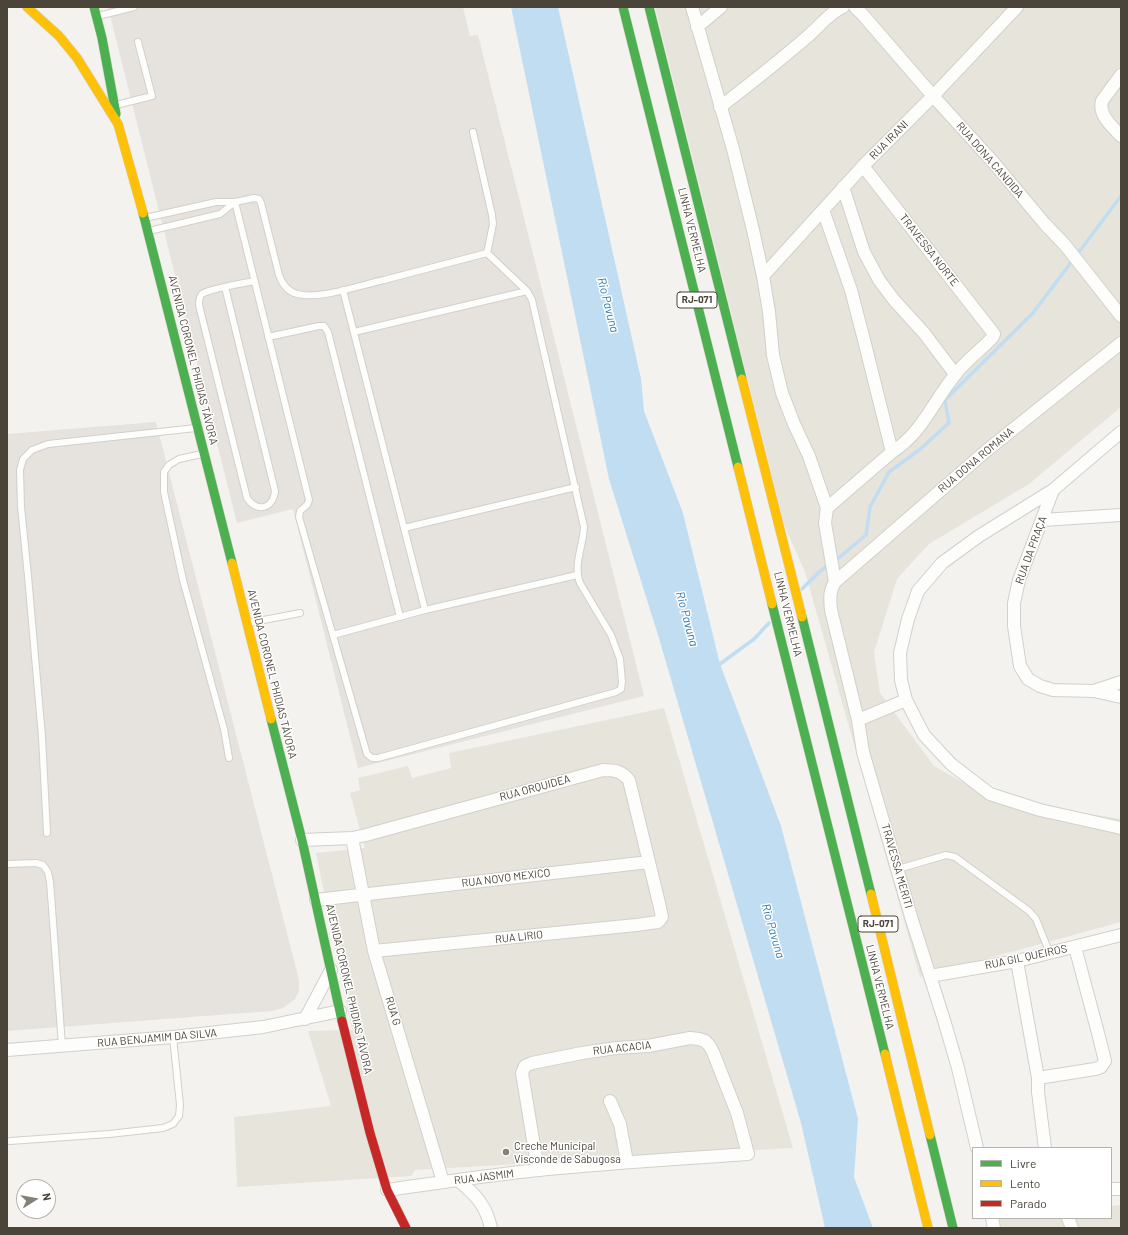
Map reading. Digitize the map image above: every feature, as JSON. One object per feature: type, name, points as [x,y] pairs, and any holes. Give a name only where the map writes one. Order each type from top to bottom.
[{"type":"main road","name":"AVENIDA CORONEL PHIDIAS TÁVORA","points":[[27,7],[59,36],[77,58],[118,124]]},
{"type":"main road","name":"LINHA VERMELHA","points":[[623,7],[928,1228]]},
{"type":"main road","name":"LINHA VERMELHA","points":[[649,7],[953,1228]]},
{"type":"main road","name":"AVENIDA CORONEL PHIDIAS TÁVORA","points":[[96,12],[118,124],[148,231],[302,840],[340,1011],[370,1133],[387,1190],[406,1228]]},
{"type":"street","points":[[692,7],[733,149],[747,205],[763,276],[769,312],[773,355],[782,393],[809,456],[827,508],[825,523],[834,577]]},
{"type":"street","points":[[697,27],[721,7]]},
{"type":"street","name":"RUA IRANI","points":[[763,276],[863,166],[933,96],[1017,7]]},
{"type":"street","points":[[720,107],[753,82],[839,9]]},
{"type":"street","name":"RUA DONA CANDIDA","points":[[863,10],[933,96],[989,157],[1044,223],[1065,245],[1121,316]]},
{"type":"street","points":[[1121,75],[1102,101],[1101,111],[1104,117],[1121,136]]},
{"type":"street","name":"TRAVESSA NORTE","points":[[863,166],[994,334],[992,338],[955,374]]},
{"type":"street","points":[[827,508],[892,452],[902,446],[916,431],[955,374],[924,333],[894,300],[879,280],[864,252],[843,188]]},
{"type":"street","points":[[823,210],[850,290],[892,452]]},
{"type":"street","name":"RUA DONA ROMANA","points":[[834,577],[986,451],[1121,343]]},
{"type":"street","points":[[1121,432],[1053,490],[979,536],[942,563],[918,591],[908,619],[900,653],[901,680],[906,700],[924,735],[952,764],[990,794],[1040,810],[1121,828]]},
{"type":"street","name":"RUA DA PRAÇA","points":[[1053,490],[1019,580],[1014,603],[1014,626],[1020,666],[1028,679],[1040,686],[1053,690],[1094,691],[1121,697]]},
{"type":"street","points":[[1042,520],[1121,515]]},
{"type":"street","name":"TRAVESSA MERITI","points":[[834,577],[830,599],[831,610],[858,720],[863,752],[912,920],[958,1068],[977,1147]]},
{"type":"street","points":[[1094,691],[1121,682]]},
{"type":"street","points":[[858,720],[906,700]]},
{"type":"street","name":"RUA ORQUIDEA","points":[[302,840],[352,838],[595,772],[614,770],[624,774],[629,780],[662,917]]},
{"type":"street","name":"RUA G","points":[[352,838],[374,950],[443,1182]]},
{"type":"street","name":"RUA NOVO MEXICO","points":[[363,895],[649,862]]},
{"type":"street","points":[[316,900],[363,895]]},
{"type":"street","name":"RUA LIRIO","points":[[374,950],[636,925],[658,922],[662,917]]},
{"type":"street","name":"RUA GIL QUEIROS","points":[[930,976],[1016,961],[1121,935]]},
{"type":"street","points":[[1038,1078],[1095,1069],[1101,1067],[1104,1061],[1075,947]]},
{"type":"street","points":[[1016,961],[1038,1078],[1044,1147]]},
{"type":"street","points":[[305,1019],[331,970]]},
{"type":"street","name":"RUA BENJAMIM DA SILVA","points":[[7,1050],[173,1037],[263,1027],[340,1011]]},
{"type":"street","name":"RUA ACACIA","points":[[538,1170],[522,1073],[525,1066],[532,1063],[582,1052],[648,1046],[690,1038],[699,1038],[704,1041],[709,1045],[713,1052],[737,1113],[748,1154]]},
{"type":"street","points":[[610,1102],[620,1124],[627,1162]]},
{"type":"street","name":"RUA JASMIM","points":[[387,1190],[538,1170],[627,1162],[748,1154]]},
{"type":"street","points":[[458,1180],[474,1192],[484,1207],[491,1228]]},
{"type":"lane","points":[[96,12],[134,7]]},
{"type":"lane","points":[[115,106],[152,96],[138,42]]},
{"type":"lane","points":[[472,132],[492,215],[493,224],[487,253]]},
{"type":"lane","points":[[144,218],[216,202],[235,202],[254,198],[259,199],[282,284],[297,294],[306,295],[318,295],[343,290],[487,253]]},
{"type":"lane","points":[[148,231],[220,214],[235,202]]},
{"type":"lane","points":[[235,202],[309,500],[307,505],[300,511],[299,517],[367,754],[372,758],[378,758],[616,692],[621,688],[622,682],[620,659],[615,644],[580,583],[577,575],[576,567],[584,527],[532,300],[527,291],[487,253]]},
{"type":"lane","points":[[224,287],[275,491],[274,498],[268,506],[259,507],[252,504],[247,498],[198,300],[205,292],[224,287],[254,281]]},
{"type":"lane","points":[[343,290],[425,610]]},
{"type":"lane","points":[[354,332],[527,291]]},
{"type":"lane","points":[[268,337],[319,326],[324,326],[328,332],[400,617]]},
{"type":"lane","points":[[47,833],[42,737],[21,507],[20,470],[23,459],[32,450],[48,444],[197,428]]},
{"type":"lane","points":[[204,454],[179,459],[172,462],[164,472],[164,492],[183,580],[224,729],[229,758]]},
{"type":"lane","points":[[404,528],[576,487]]},
{"type":"lane","points":[[333,635],[425,610],[577,575]]},
{"type":"lane","points":[[246,623],[300,613]]},
{"type":"lane","points":[[898,869],[946,855],[955,857],[1029,910],[1036,919],[1048,949]]},
{"type":"lane","points":[[7,864],[36,862],[43,865],[48,872],[52,902],[62,1046]]},
{"type":"lane","points":[[10,1141],[109,1134],[163,1128],[173,1124],[179,1116],[180,1105],[173,1037]]},
{"type":"shaded area","points":[[108,7],[463,7],[470,36],[478,35],[644,696],[358,768],[293,509],[237,523]]},
{"type":"shaded area","points":[[655,7],[1121,7],[1121,407],[1029,484],[929,544],[897,579],[874,652],[880,693],[934,766],[990,798],[1121,819],[1121,922],[920,977],[805,572],[784,525]]},
{"type":"shaded area","points":[[156,422],[299,980],[299,991],[295,999],[283,1008],[271,1011],[7,1031],[7,434]]},
{"type":"shaded area","points":[[664,708],[793,1148],[415,1170],[411,1176],[237,1187],[234,1117],[331,1106],[308,1031],[352,1030],[316,853],[365,848],[350,793],[360,790],[358,778],[408,766],[412,778],[451,768],[449,753]]},
{"type":"shaded area","points":[[1121,1205],[1121,1228],[993,1228],[990,1219],[1112,1219],[1112,1206]]},
{"type":"water","name":"Rio Pavuna","points":[[511,7],[558,7],[641,379],[644,411],[683,513],[720,664],[781,826],[858,1119],[854,1177],[873,1228],[825,1228],[801,1123],[658,635],[609,479]]},
{"type":"waterway","points":[[802,589],[819,572],[866,535],[870,507],[889,472],[919,450],[949,423],[945,400],[1033,313],[1121,196]]},
{"type":"waterway","points":[[718,667],[754,639],[769,623]]},
{"type":"traffic: fast","points":[[94,7],[102,38],[116,114]]},
{"type":"traffic: fast","points":[[623,7],[738,467]]},
{"type":"traffic: fast","points":[[649,7],[742,379]]},
{"type":"traffic: fast","points":[[143,213],[232,563]]},
{"type":"traffic: fast","points":[[772,604],[885,1054]]},
{"type":"traffic: fast","points":[[802,617],[871,894]]},
{"type":"traffic: fast","points":[[271,719],[302,840],[342,1021]]},
{"type":"traffic: fast","points":[[930,1135],[953,1228]]},
{"type":"traffic: slow","points":[[27,7],[59,36],[77,58],[118,124],[143,213]]},
{"type":"traffic: slow","points":[[742,379],[802,617]]},
{"type":"traffic: slow","points":[[738,467],[772,604]]},
{"type":"traffic: slow","points":[[232,563],[271,719]]},
{"type":"traffic: slow","points":[[871,894],[930,1135]]},
{"type":"traffic: slow","points":[[885,1054],[928,1228]]},
{"type":"traffic: jam","points":[[342,1021],[370,1133],[387,1190],[406,1228]]},
{"type":"place","name":"Creche Municipal Visconde de Sabugosa","points":[[506,1152]]}]
